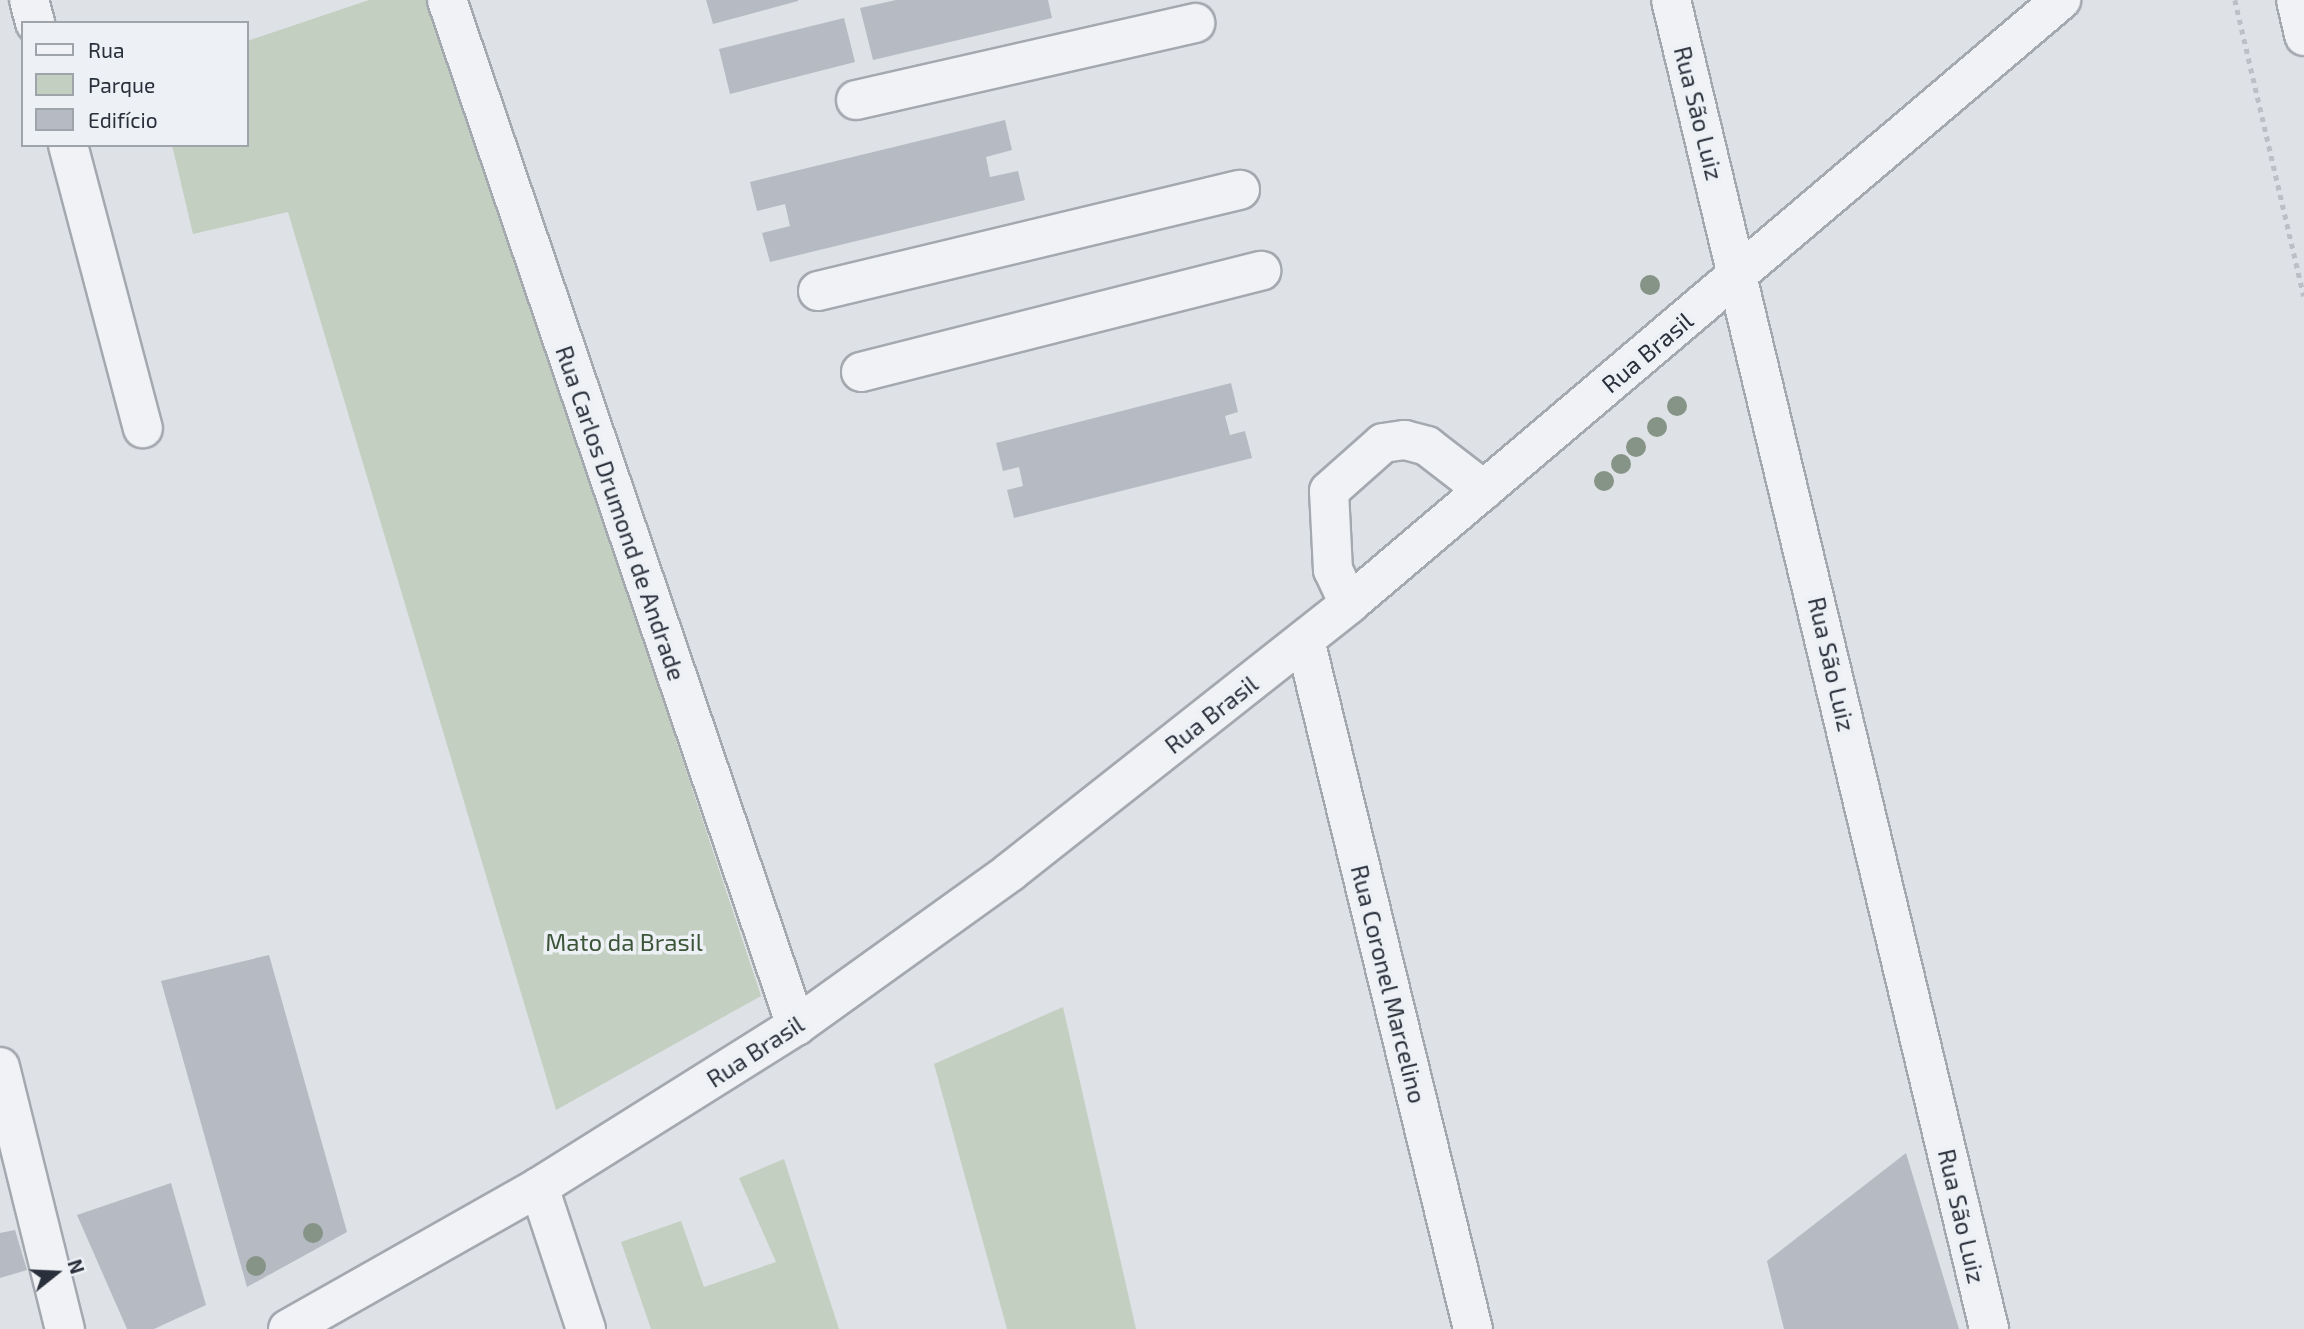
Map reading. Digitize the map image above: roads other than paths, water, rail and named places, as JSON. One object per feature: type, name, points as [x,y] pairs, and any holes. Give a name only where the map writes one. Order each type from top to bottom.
[{"type":"street","points":[[29,0],[35,21]]},
{"type":"street","name":"Rua Carlos Drumond de Andrade","points":[[447,0],[796,1026]]},
{"type":"street","name":"Rua São Luiz","points":[[1671,0],[1739,275],[1989,1329]]},
{"type":"street","name":"Rua Brasil","points":[[288,1329],[538,1187],[796,1026],[1010,872],[1349,604],[2061,0]]},
{"type":"street","points":[[2296,0],[2304,36]]},
{"type":"street","points":[[856,100],[1195,23]]},
{"type":"street","points":[[69,147],[144,428]]},
{"type":"street","points":[[818,291],[1240,190]]},
{"type":"street","points":[[861,372],[1261,271]]},
{"type":"street","points":[[1349,604],[1333,570],[1329,491],[1383,443],[1405,440],[1427,446],[1484,490]]},
{"type":"street","name":"Rua Coronel Marcelino","points":[[1305,640],[1473,1329]]},
{"type":"street","points":[[0,1067],[65,1329]]},
{"type":"street","points":[[538,1187],[586,1329]]},
{"type":"park label","name":"Mato da Brasil","points":[[624,942]]}]
